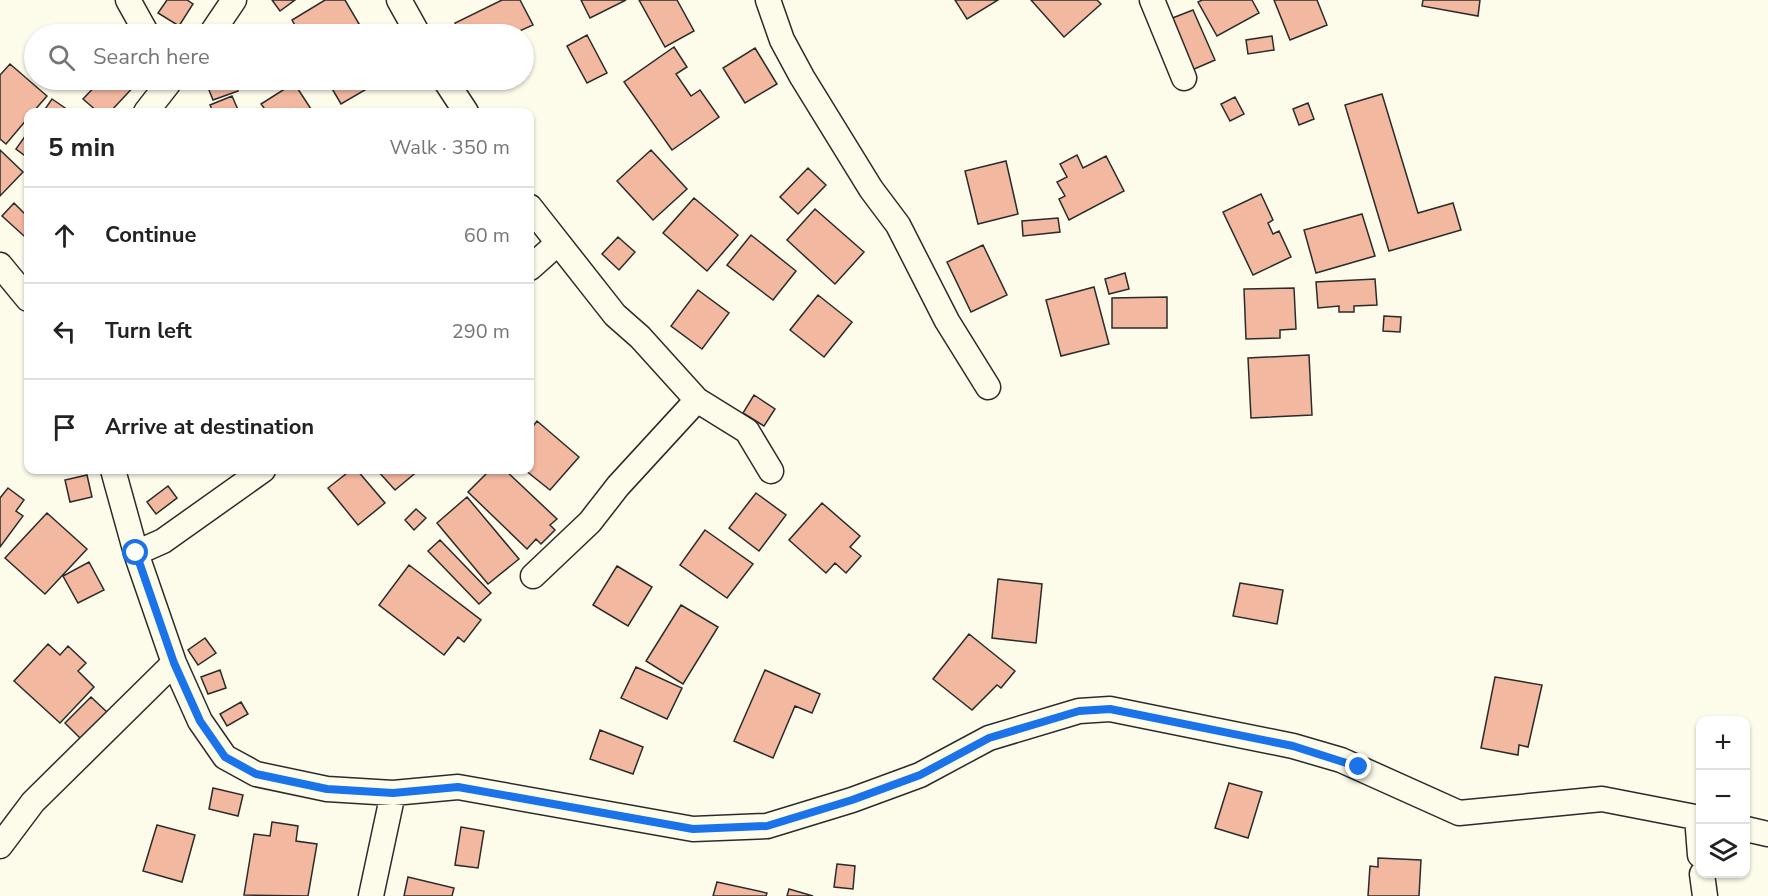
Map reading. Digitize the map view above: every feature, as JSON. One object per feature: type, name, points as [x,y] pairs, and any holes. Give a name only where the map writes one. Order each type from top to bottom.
[{"type":"street","points":[[128,0],[141,24]]},
{"type":"street","points":[[218,24],[234,0]]},
{"type":"street","points":[[399,0],[412,24]]},
{"type":"street","points":[[768,0],[782,40],[801,77],[871,189],[898,225],[948,321],[988,387]]},
{"type":"street","points":[[1152,0],[1184,78]]},
{"type":"street","points":[[149,108],[162,90]]},
{"type":"street","points":[[452,90],[463,108]]},
{"type":"street","points":[[534,212],[615,315],[640,338],[697,400],[747,431],[771,471]]},
{"type":"street","points":[[534,264],[558,243]]},
{"type":"street","points":[[0,265],[24,287]]},
{"type":"street","points":[[534,576],[590,522],[618,486],[697,400]]},
{"type":"street","points":[[114,474],[136,553],[174,663],[200,721],[225,757],[256,774],[327,789],[393,793],[458,787],[693,829],[767,826],[852,800],[920,775],[989,738],[1079,711],[1110,709],[1293,746],[1341,760],[1458,813],[1602,799],[1696,816]]},
{"type":"street","points":[[136,553],[163,541],[257,474]]},
{"type":"street","points":[[0,846],[33,802],[174,663]]},
{"type":"street","points":[[371,896],[393,793]]},
{"type":"street","points":[[1750,830],[1768,834]]},
{"type":"street","points":[[1703,878],[1705,896]]},
{"type":"building","points":[[167,0],[187,0],[193,4],[180,24],[176,24],[158,13]]},
{"type":"building","points":[[272,0],[295,0],[280,11]]},
{"type":"building","points":[[325,0],[345,0],[359,24],[294,24],[292,20]]},
{"type":"building","points":[[502,0],[520,0],[532,24],[456,24]]},
{"type":"building","points":[[581,0],[626,0],[590,18]]},
{"type":"building","points":[[639,0],[677,0],[694,31],[665,47]]},
{"type":"building","points":[[955,0],[998,0],[967,19]]},
{"type":"building","points":[[1031,0],[1097,0],[1101,4],[1064,37]]},
{"type":"building","points":[[1202,0],[1252,0],[1259,13],[1217,36],[1198,2]]},
{"type":"building","points":[[1274,0],[1317,0],[1327,25],[1290,40]]},
{"type":"building","points":[[1423,0],[1480,0],[1478,16],[1422,6]]},
{"type":"building","points":[[1193,10],[1215,60],[1192,70],[1170,19]]},
{"type":"building","points":[[587,35],[607,73],[587,83],[567,46]]},
{"type":"building","points":[[1272,36],[1274,50],[1248,54],[1246,40]]},
{"type":"building","points":[[674,47],[687,67],[676,74],[691,96],[700,90],[719,117],[672,150],[624,82]]},
{"type":"building","points":[[755,48],[777,84],[745,103],[723,68]]},
{"type":"building","points":[[10,64],[24,76],[24,90],[40,90],[47,96],[36,108],[24,108],[24,123],[6,144],[0,139],[0,75]]},
{"type":"building","points":[[92,90],[131,90],[114,108],[93,108],[83,99]]},
{"type":"building","points":[[209,90],[238,90],[238,91],[213,100]]},
{"type":"building","points":[[283,90],[299,90],[310,108],[264,108],[261,104]]},
{"type":"building","points":[[333,90],[365,90],[341,104]]},
{"type":"building","points":[[1382,94],[1418,213],[1453,203],[1461,230],[1389,251],[1345,105]]},
{"type":"building","points":[[232,96],[237,108],[211,108],[210,105]]},
{"type":"building","points":[[1235,97],[1244,114],[1230,121],[1221,104]]},
{"type":"building","points":[[52,99],[65,108],[46,108]]},
{"type":"building","points":[[1308,103],[1314,119],[1299,125],[1293,109]]},
{"type":"building","points":[[24,138],[24,155],[16,149]]},
{"type":"building","points":[[0,150],[23,172],[0,196]]},
{"type":"building","points":[[651,150],[687,189],[653,220],[617,181]]},
{"type":"building","points":[[1077,155],[1083,168],[1106,156],[1124,191],[1069,220],[1059,199],[1065,196],[1057,182],[1067,177],[1060,164]]},
{"type":"building","points":[[1006,161],[1018,214],[978,224],[965,171]]},
{"type":"building","points":[[808,168],[826,185],[798,214],[780,197]]},
{"type":"building","points":[[1261,194],[1273,220],[1268,223],[1273,234],[1279,231],[1291,257],[1253,275],[1223,212]]},
{"type":"building","points":[[694,198],[738,235],[707,271],[663,233]]},
{"type":"building","points":[[14,203],[24,213],[24,236],[2,216]]},
{"type":"building","points":[[815,209],[864,252],[835,284],[787,240]]},
{"type":"building","points":[[1362,214],[1375,256],[1316,273],[1304,230]]},
{"type":"building","points":[[1058,218],[1060,232],[1023,236],[1022,221]]},
{"type":"building","points":[[751,235],[796,271],[773,300],[727,265]]},
{"type":"building","points":[[618,237],[635,252],[619,270],[602,254]]},
{"type":"building","points":[[983,245],[1007,295],[971,312],[947,262]]},
{"type":"building","points":[[1125,273],[1129,289],[1109,294],[1105,279]]},
{"type":"building","points":[[1375,279],[1377,305],[1354,306],[1354,312],[1339,312],[1339,306],[1318,308],[1316,282]]},
{"type":"building","points":[[1094,287],[1109,344],[1061,356],[1046,300]]},
{"type":"building","points":[[1294,288],[1296,329],[1280,330],[1280,338],[1246,339],[1244,289]]},
{"type":"building","points":[[698,290],[729,313],[702,349],[671,326]]},
{"type":"building","points":[[818,295],[852,322],[824,357],[790,330]]},
{"type":"building","points":[[1167,297],[1167,328],[1112,328],[1112,298]]},
{"type":"building","points":[[1384,316],[1401,317],[1400,332],[1383,331]]},
{"type":"building","points":[[1309,355],[1312,415],[1251,418],[1248,358]]},
{"type":"building","points":[[754,395],[775,409],[764,426],[743,413]]},
{"type":"building","points":[[537,421],[579,457],[550,490],[530,474],[534,474],[534,425]]},
{"type":"building","points":[[346,474],[360,474],[385,503],[358,525],[328,488]]},
{"type":"building","points":[[381,474],[414,474],[395,490]]},
{"type":"building","points":[[486,474],[509,474],[557,519],[550,525],[555,530],[541,544],[536,539],[527,549],[468,492]]},
{"type":"building","points":[[87,475],[92,497],[70,502],[65,480]]},
{"type":"building","points":[[168,486],[177,498],[156,514],[147,502]]},
{"type":"building","points":[[8,488],[24,500],[16,511],[23,516],[0,547],[0,498]]},
{"type":"building","points":[[756,493],[786,515],[759,551],[729,528]]},
{"type":"building","points":[[467,497],[519,559],[488,584],[437,523]]},
{"type":"building","points":[[822,503],[860,536],[850,547],[861,556],[846,573],[835,563],[826,573],[789,540]]},
{"type":"building","points":[[416,509],[426,518],[414,530],[405,520]]},
{"type":"building","points":[[47,513],[87,549],[45,594],[5,558]]},
{"type":"building","points":[[705,530],[753,564],[727,598],[680,565]]},
{"type":"building","points":[[440,540],[491,593],[479,604],[428,551]]},
{"type":"building","points":[[89,562],[104,590],[78,603],[63,576]]},
{"type":"building","points":[[409,565],[481,620],[464,642],[458,637],[444,655],[379,605]]},
{"type":"building","points":[[617,566],[652,587],[628,626],[593,605]]},
{"type":"building","points":[[998,579],[1042,584],[1036,643],[992,638]]},
{"type":"building","points":[[1240,583],[1283,590],[1277,624],[1233,616]]},
{"type":"building","points":[[681,605],[718,627],[683,684],[646,661]]},
{"type":"building","points":[[969,634],[1015,671],[1001,688],[997,685],[972,710],[933,679]]},
{"type":"building","points":[[205,638],[216,653],[198,665],[188,650]]},
{"type":"building","points":[[48,644],[60,655],[68,646],[86,663],[78,671],[94,687],[60,723],[14,681]]},
{"type":"building","points":[[636,667],[682,688],[667,719],[621,698]]},
{"type":"building","points":[[220,670],[226,688],[208,694],[201,677]]},
{"type":"building","points":[[765,670],[820,694],[812,713],[795,706],[773,758],[734,741]]},
{"type":"building","points":[[1495,677],[1542,685],[1528,747],[1519,745],[1518,755],[1481,748]]},
{"type":"building","points":[[91,697],[108,713],[82,740],[65,723]]},
{"type":"building","points":[[241,702],[248,714],[227,726],[220,714]]},
{"type":"building","points":[[600,730],[643,747],[633,774],[590,759]]},
{"type":"building","points":[[1229,783],[1262,792],[1248,838],[1215,828]]},
{"type":"building","points":[[213,788],[243,795],[238,816],[209,809]]},
{"type":"building","points":[[272,822],[298,826],[296,841],[317,844],[308,896],[244,895],[254,834],[270,836]]},
{"type":"building","points":[[157,825],[195,835],[182,882],[143,871]]},
{"type":"building","points":[[461,827],[484,831],[478,868],[455,865]]},
{"type":"building","points":[[1378,858],[1421,860],[1419,896],[1368,896],[1370,866],[1378,867]]},
{"type":"building","points":[[837,864],[855,866],[853,889],[834,887]]},
{"type":"building","points":[[408,877],[454,888],[452,896],[404,896]]},
{"type":"building","points":[[717,882],[767,893],[766,896],[713,896]]},
{"type":"building","points":[[789,889],[813,896],[787,896]]},
{"type":"route","points":[[136,553],[174,663],[200,721],[225,757],[256,774],[327,789],[393,793],[458,787],[693,829],[767,826],[852,800],[920,775],[989,738],[1079,711],[1110,709],[1293,746],[1359,767]]}]
